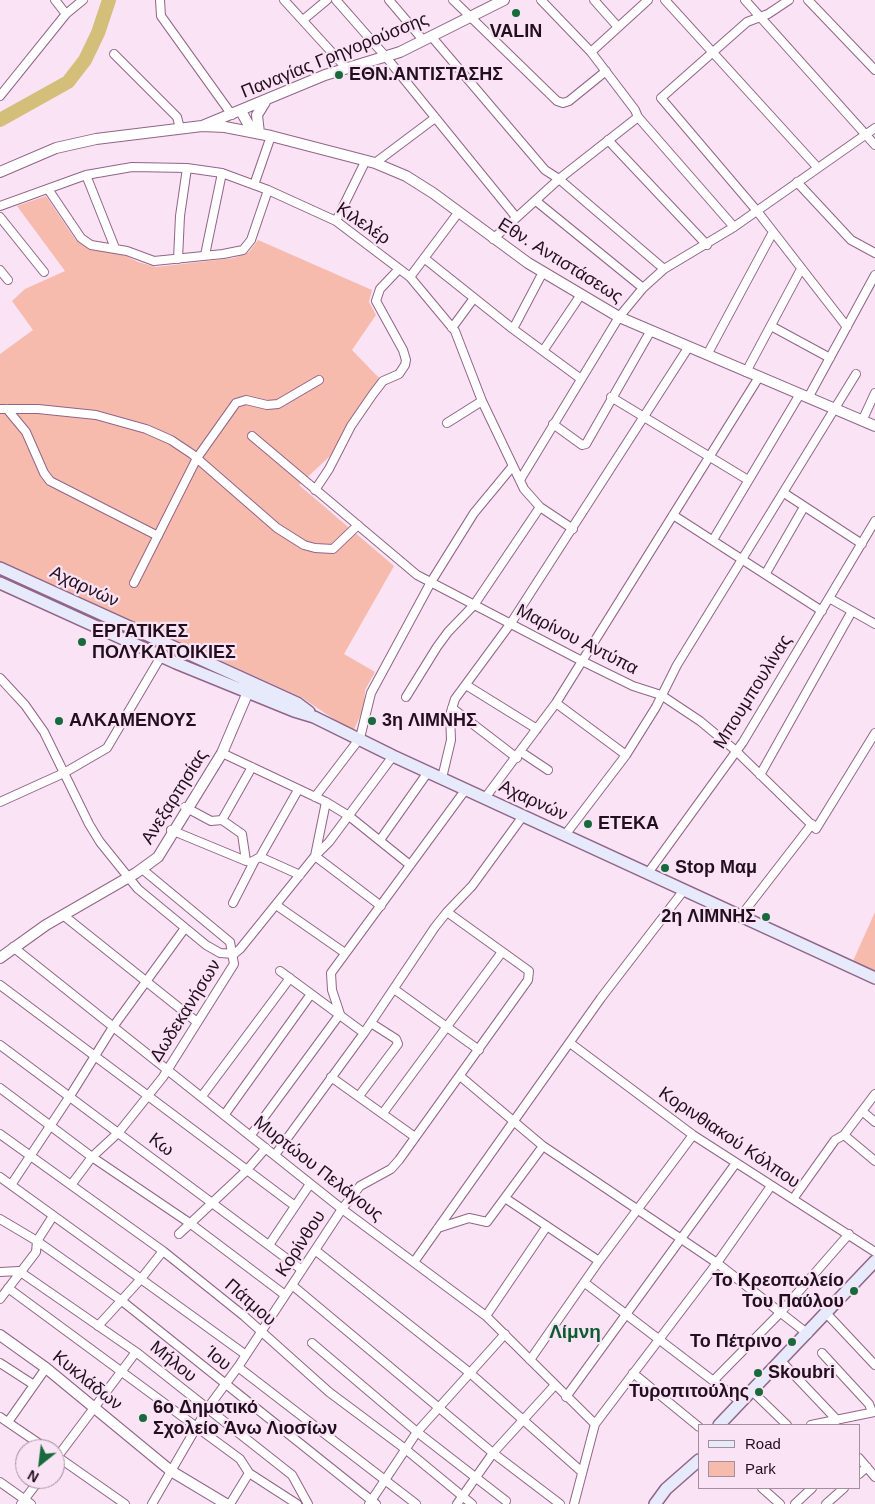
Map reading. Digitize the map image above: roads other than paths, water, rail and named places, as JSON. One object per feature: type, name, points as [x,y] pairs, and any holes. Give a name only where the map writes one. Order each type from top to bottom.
[{"type":"main road","name":"Αχαρνών","points":[[0,568],[297,703],[314,717]]},
{"type":"main road","name":"Αχαρνών","points":[[0,584],[161,657],[294,711],[314,717],[360,738],[393,756],[875,978]]},
{"type":"main road","points":[[720,1424],[808,1334],[875,1261]]},
{"type":"main road","points":[[655,1504],[666,1489],[698,1461]]},
{"type":"street","points":[[55,0],[66,14]]},
{"type":"street","points":[[0,96],[66,14],[83,0]]},
{"type":"street","points":[[160,0],[161,16],[237,113],[256,132]]},
{"type":"street","points":[[284,0],[348,69]]},
{"type":"street","points":[[303,20],[327,0]]},
{"type":"street","points":[[336,0],[386,57],[516,217]]},
{"type":"street","points":[[389,0],[427,38],[544,170],[559,179],[664,269]]},
{"type":"street","points":[[453,0],[557,101],[563,104],[606,71]]},
{"type":"street","name":"Παναγίας Γρηγορούσσης","points":[[0,172],[64,146],[96,138],[202,126],[326,76],[386,57],[504,0]]},
{"type":"street","points":[[541,0],[592,52],[635,110],[638,117],[734,227]]},
{"type":"street","points":[[594,0],[618,27]]},
{"type":"street","points":[[592,52],[648,0]]},
{"type":"street","points":[[665,0],[818,168]]},
{"type":"street","points":[[745,0],[875,145]]},
{"type":"street","points":[[789,0],[768,14],[760,15],[747,22],[661,98],[757,211],[847,327]]},
{"type":"street","points":[[808,0],[875,70]]},
{"type":"street","points":[[114,54],[177,117],[180,128]]},
{"type":"street","points":[[256,132],[257,115],[260,106],[267,100]]},
{"type":"street","points":[[493,239],[559,179],[638,117]]},
{"type":"street","points":[[336,221],[371,162],[435,118]]},
{"type":"street","name":"Εθν. Αντιστάσεως","points":[[202,126],[256,132],[371,162],[420,184],[493,239],[580,296],[619,317],[650,332],[875,426]]},
{"type":"street","points":[[520,480],[619,317],[643,288],[664,269],[707,245],[734,227],[875,128]]},
{"type":"street","points":[[254,185],[271,136]]},
{"type":"street","points":[[608,140],[707,245]]},
{"type":"street","name":"Κιλελέρ","points":[[0,206],[48,190],[86,174],[132,167],[186,168],[222,173],[268,190],[336,221],[410,277],[452,328],[458,336],[482,401],[512,467],[530,497],[540,507],[573,529]]},
{"type":"street","points":[[178,259],[180,216],[186,168]]},
{"type":"street","points":[[205,255],[222,173]]},
{"type":"street","points":[[86,174],[115,248]]},
{"type":"street","points":[[798,182],[851,240],[875,253]]},
{"type":"street","points":[[48,190],[81,238],[91,245],[115,248],[154,261],[223,254],[248,246],[268,190]]},
{"type":"street","points":[[536,201],[643,288]]},
{"type":"street","points":[[410,277],[458,213]]},
{"type":"street","points":[[0,217],[44,272]]},
{"type":"street","points":[[708,355],[772,232]]},
{"type":"street","points":[[424,258],[513,329],[581,378]]},
{"type":"street","points":[[315,490],[329,469],[351,426],[373,394],[383,382],[399,374],[405,365],[406,360],[403,350],[376,301],[380,289],[399,269]]},
{"type":"street","points":[[746,372],[801,269]]},
{"type":"street","points":[[0,270],[8,280]]},
{"type":"street","points":[[513,329],[543,272]]},
{"type":"street","points":[[713,540],[748,480],[830,358],[875,275]]},
{"type":"street","points":[[543,351],[580,296]]},
{"type":"street","points":[[452,328],[474,298]]},
{"type":"street","points":[[771,326],[830,358]]},
{"type":"street","points":[[553,424],[584,445],[650,332]]},
{"type":"street","points":[[442,778],[451,740],[450,723],[452,708],[573,529],[688,348]]},
{"type":"street","points":[[565,835],[626,755],[856,374]]},
{"type":"street","points":[[485,798],[556,703],[759,377]]},
{"type":"street","points":[[134,583],[197,458],[240,400],[272,406],[319,380]]},
{"type":"street","points":[[862,421],[875,393]]},
{"type":"street","points":[[611,397],[710,455],[748,480]]},
{"type":"street","points":[[447,423],[482,401]]},
{"type":"street","points":[[4,409],[69,411],[120,421],[171,440],[197,458],[277,528],[304,545],[333,549],[358,525]]},
{"type":"street","points":[[4,409],[26,432],[44,472],[50,480],[158,536]]},
{"type":"street","name":"Μαρίνου Αντύπα","points":[[252,436],[395,555],[410,570],[582,661],[634,686],[661,695],[700,721],[735,750],[814,827]]},
{"type":"street","points":[[316,798],[360,738],[371,693],[432,582],[474,513],[512,467]]},
{"type":"street","points":[[784,493],[862,544]]},
{"type":"street","points":[[406,697],[448,632],[474,605],[540,507]]},
{"type":"street","points":[[766,573],[804,507]]},
{"type":"street","points":[[673,515],[766,573],[822,611]]},
{"type":"street","name":"Μπουμπουλίνας","points":[[648,873],[735,750],[743,742],[875,521]]},
{"type":"street","points":[[829,598],[875,624]]},
{"type":"street","points":[[760,775],[852,611]]},
{"type":"street","points":[[0,802],[64,773],[107,748],[168,645]]},
{"type":"street","points":[[0,678],[25,705],[44,732],[96,836],[138,889],[185,928],[220,953],[234,954],[230,942],[142,869]]},
{"type":"street","points":[[466,685],[537,729]]},
{"type":"street","name":"Ανεξαρτησίας","points":[[0,958],[13,947],[63,915],[129,878],[158,856],[222,753],[248,692]]},
{"type":"street","points":[[556,703],[626,755]]},
{"type":"street","points":[[452,708],[519,755],[548,770]]},
{"type":"street","points":[[740,917],[814,827],[875,733]]},
{"type":"street","points":[[222,753],[326,802],[349,816],[410,865]]},
{"type":"street","name":"Δωδεκανήσων","points":[[71,1185],[92,1157],[119,1132],[148,1097],[231,973],[234,964],[234,954],[349,816],[393,756]]},
{"type":"street","points":[[222,820],[252,767]]},
{"type":"street","points":[[380,840],[428,772]]},
{"type":"street","points":[[340,1014],[332,990],[331,973],[466,789]]},
{"type":"street","points":[[233,904],[298,790]]},
{"type":"street","points":[[326,802],[315,856],[381,906]]},
{"type":"street","points":[[187,807],[211,821],[222,820],[242,834],[246,860]]},
{"type":"street","points":[[274,1155],[364,1033],[435,927],[472,886],[524,816]]},
{"type":"street","points":[[173,830],[246,860],[258,859],[300,875]]},
{"type":"street","points":[[414,1262],[601,998],[684,890]]},
{"type":"street","points":[[276,905],[345,953]]},
{"type":"street","points":[[383,1113],[502,952],[447,912]]},
{"type":"street","points":[[63,915],[197,1022]]},
{"type":"street","points":[[11,1185],[70,1096],[112,1026],[185,928]]},
{"type":"street","name":"Μυρτώου Πελάγους","points":[[13,947],[342,1209],[486,1316],[595,1424]]},
{"type":"street","name":"Κορίνθου","points":[[152,1504],[197,1426],[342,1209],[360,1186],[391,1169],[480,1050],[528,980],[529,970],[502,952]]},
{"type":"street","points":[[280,971],[364,1033]]},
{"type":"street","points":[[202,1096],[290,978]]},
{"type":"street","points":[[0,985],[294,1206]]},
{"type":"street","points":[[394,989],[480,1050]]},
{"type":"street","points":[[225,1114],[311,994]]},
{"type":"street","points":[[251,1135],[340,1014]]},
{"type":"street","points":[[359,1096],[396,1047],[396,1039],[371,1023]]},
{"type":"street","name":"Κορινθιακού Κόλπου","points":[[570,1043],[693,1135],[875,1252]]},
{"type":"street","name":"Κω","points":[[0,1045],[302,1270]]},
{"type":"street","points":[[460,1076],[543,1146],[717,1263],[808,1334]]},
{"type":"street","points":[[331,1077],[415,1137]]},
{"type":"street","points":[[0,1088],[92,1157],[191,1224],[285,1295]]},
{"type":"street","points":[[793,1199],[836,1140],[844,1135],[875,1094]]},
{"type":"street","points":[[862,1111],[875,1122]]},
{"type":"street","name":"Πάτμου","points":[[0,1134],[163,1251],[223,1299],[329,1392],[404,1448],[472,1504]]},
{"type":"street","points":[[530,1360],[599,1261],[693,1135]]},
{"type":"street","points":[[844,1135],[875,1161]]},
{"type":"street","points":[[438,1228],[469,1218],[487,1222],[543,1146]]},
{"type":"street","points":[[179,1234],[246,1171],[266,1148]]},
{"type":"street","points":[[566,1397],[736,1163]]},
{"type":"street","points":[[0,1177],[246,1355]]},
{"type":"street","points":[[270,1245],[310,1184]]},
{"type":"street","points":[[574,1504],[595,1424],[717,1263],[771,1186]]},
{"type":"street","points":[[505,1198],[599,1261]]},
{"type":"street","points":[[0,1299],[36,1252],[37,1241],[53,1216]]},
{"type":"street","name":"Ίου","points":[[0,1219],[37,1241],[122,1301],[372,1503]]},
{"type":"street","points":[[486,1316],[547,1226]]},
{"type":"street","points":[[714,1380],[780,1313],[849,1234]]},
{"type":"street","points":[[315,1250],[470,1373],[582,1472]]},
{"type":"street","points":[[98,1326],[122,1301],[163,1251]]},
{"type":"street","points":[[0,1272],[20,1271]]},
{"type":"street","name":"Μήλου","points":[[20,1271],[136,1352],[292,1475],[308,1504]]},
{"type":"street","points":[[585,1283],[714,1380],[740,1402]]},
{"type":"street","points":[[292,1285],[438,1409],[492,1453],[560,1504]]},
{"type":"street","points":[[8,1288],[197,1426],[240,1459],[250,1473],[297,1504]]},
{"type":"street","points":[[827,1314],[873,1360]]},
{"type":"street","points":[[372,1503],[404,1448],[504,1334]]},
{"type":"street","name":"Κυκλάδων","points":[[0,1336],[46,1368],[171,1471],[226,1504]]},
{"type":"street","points":[[312,1343],[417,1432],[506,1500]]},
{"type":"street","points":[[65,1445],[136,1352]]},
{"type":"street","points":[[818,1424],[874,1412],[822,1352]]},
{"type":"street","points":[[781,1361],[832,1422]]},
{"type":"street","points":[[0,1363],[34,1385]]},
{"type":"street","points":[[238,1367],[416,1504]]},
{"type":"street","points":[[8,1422],[46,1368]]},
{"type":"street","points":[[633,1374],[698,1426]]},
{"type":"street","points":[[457,1504],[492,1453],[555,1385]]},
{"type":"street","points":[[752,1391],[786,1424]]},
{"type":"street","points":[[0,1417],[33,1439]]},
{"type":"street","points":[[860,1459],[875,1477]]},
{"type":"street","points":[[65,1463],[125,1504]]},
{"type":"street","points":[[860,1473],[867,1467]]},
{"type":"street","points":[[230,1504],[250,1473]]},
{"type":"street","points":[[0,1482],[25,1502],[33,1489]]},
{"type":"street","points":[[763,1489],[780,1504]]},
{"type":"street","points":[[795,1504],[811,1489]]},
{"type":"street","points":[[826,1504],[843,1489]]},
{"type":"waterway","points":[[0,120],[68,82],[85,60],[98,33],[109,0]]},
{"type":"place","name":"VALIN","points":[[516,13]]},
{"type":"place","name":"ΕΘΝ.ΑΝΤΙΣΤΑΣΗΣ","points":[[339,75]]},
{"type":"place","name":"ΕΡΓΑΤΙΚΕΣ ΠΟΛΥΚΑΤΟΙΚΙΕΣ","points":[[82,642]]},
{"type":"place","name":"ΑΛΚΑΜΕΝΟΥΣ","points":[[59,721]]},
{"type":"place","name":"3η ΛΙΜΝΗΣ","points":[[372,721]]},
{"type":"place","name":"ΕΤΕΚΑ","points":[[588,824]]},
{"type":"place","name":"Stop Μαμ","points":[[665,868]]},
{"type":"place","name":"2η ΛΙΜΝΗΣ","points":[[766,917]]},
{"type":"place","name":"Το Κρεοπωλείο Του Παύλου","points":[[854,1291]]},
{"type":"place","name":"Το Πέτρινο","points":[[792,1342]]},
{"type":"place","name":"Skoubri","points":[[758,1373]]},
{"type":"place","name":"Τυροπιτούλης","points":[[759,1392]]},
{"type":"place","name":"6ο Δημοτικό Σχολείο Άνω Λιοσίων","points":[[143,1418]]},
{"type":"district","name":"Λίμνη","points":[[575,1333]]}]
